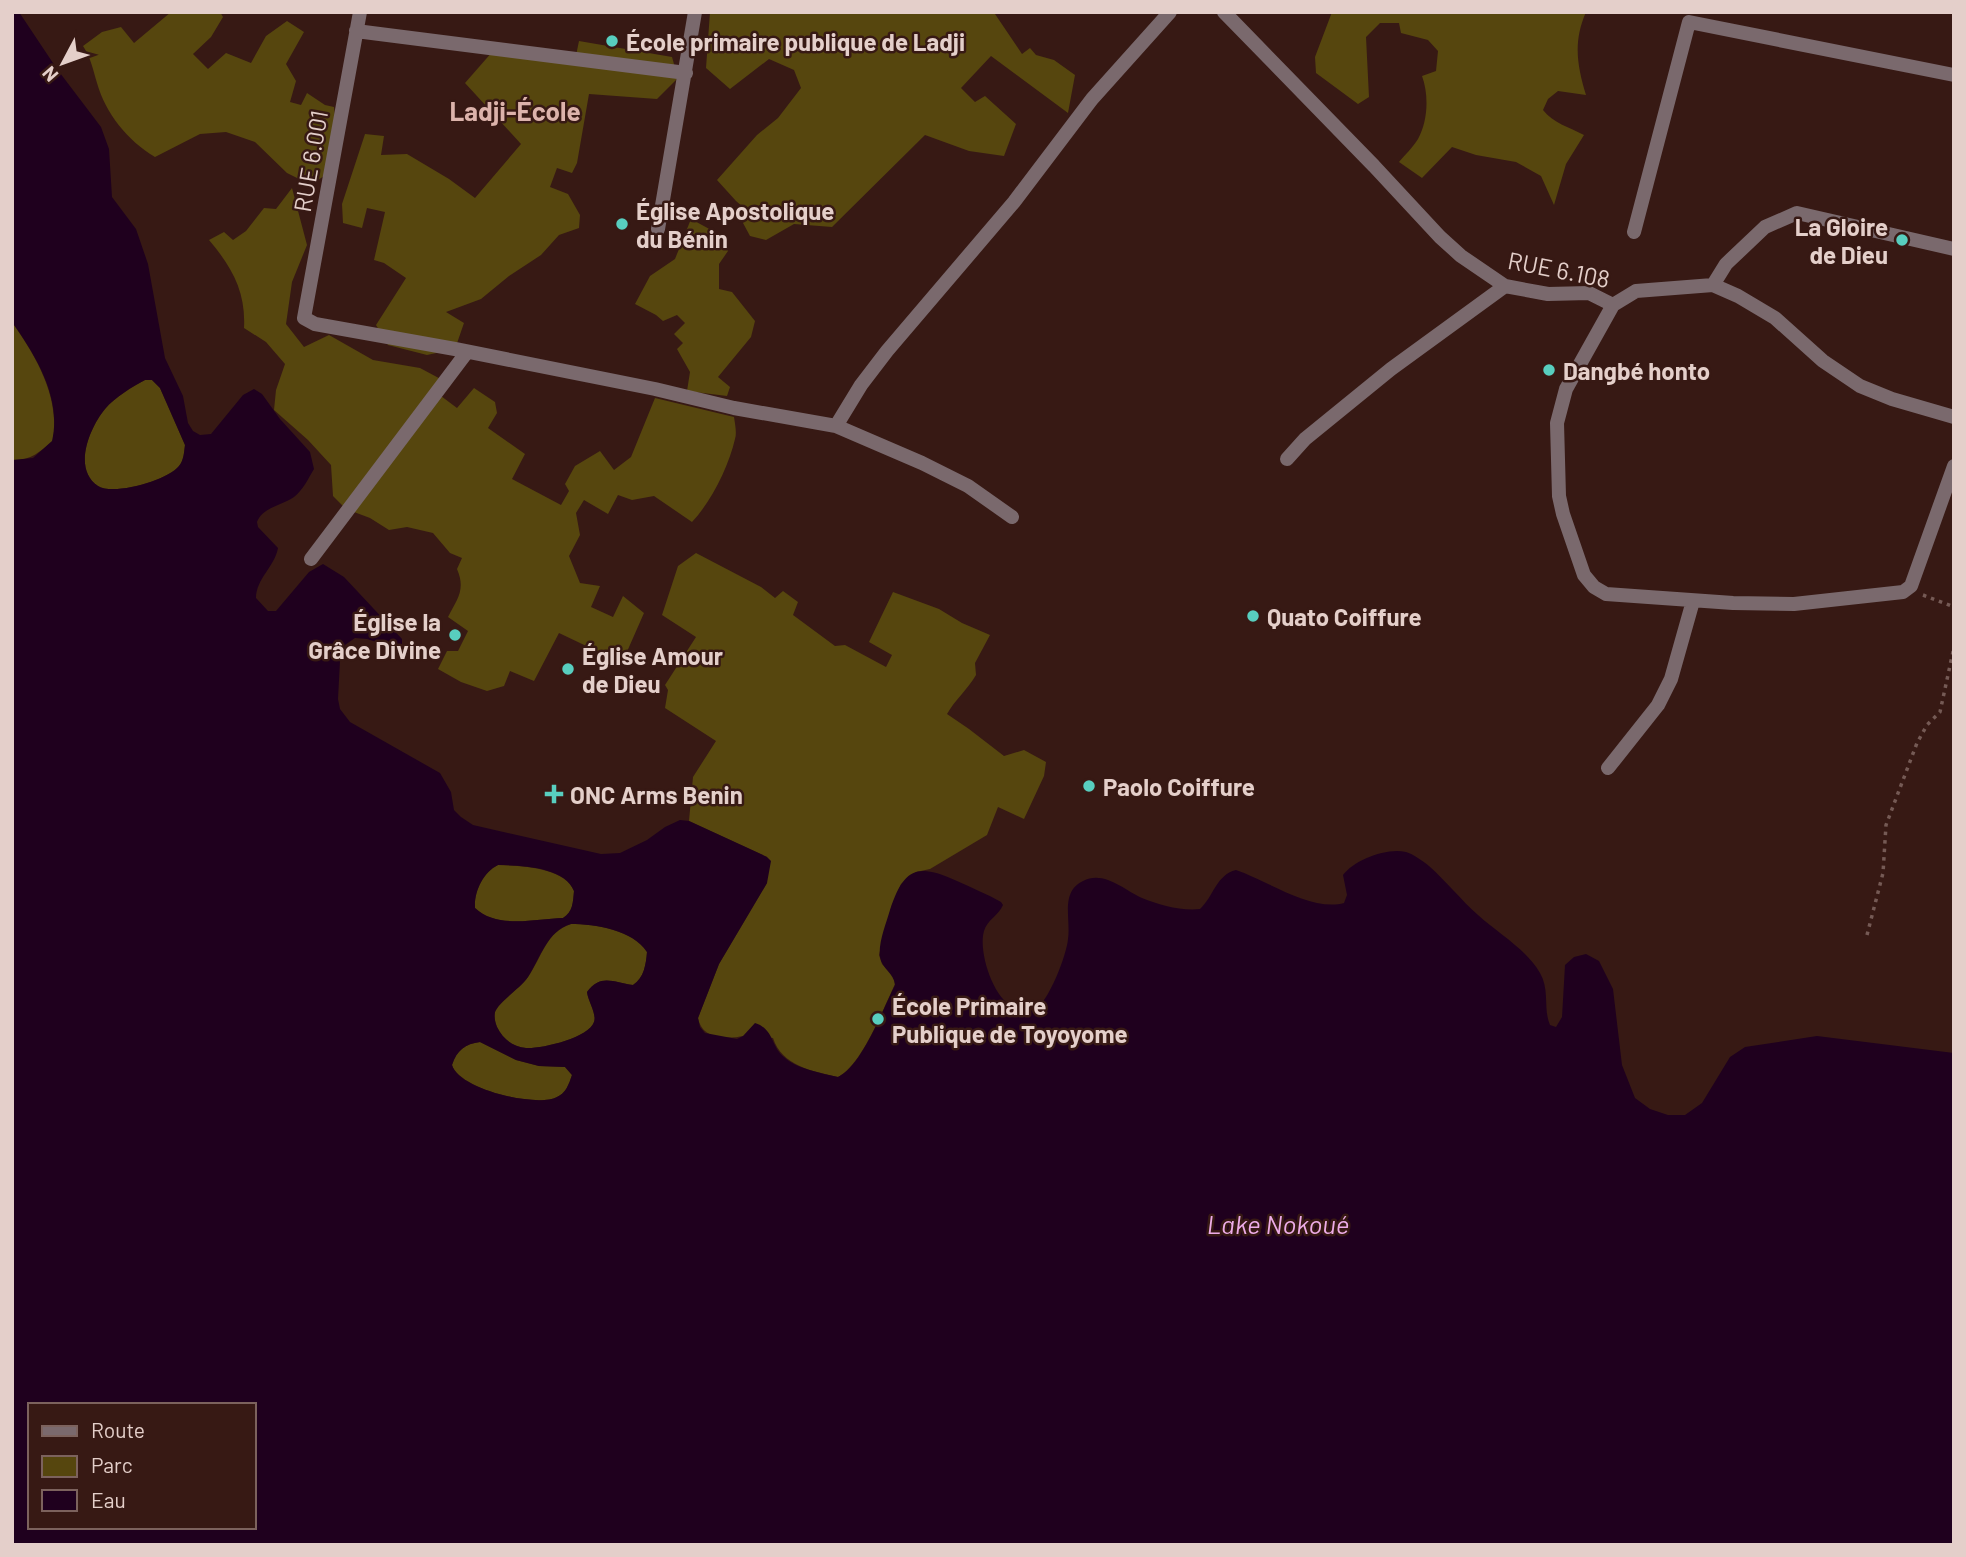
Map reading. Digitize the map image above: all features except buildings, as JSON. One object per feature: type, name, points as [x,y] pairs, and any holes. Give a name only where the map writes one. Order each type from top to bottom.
[{"type":"street","name":"RUE 6.001","points":[[360,12],[304,318],[315,324],[467,352]]},
{"type":"street","points":[[658,229],[695,12]]},
{"type":"street","points":[[836,426],[861,385],[887,351],[1014,202],[1093,99],[1170,12]]},
{"type":"street","name":"RUE 6.108","points":[[1224,12],[1440,237],[1461,256],[1505,286],[1548,294],[1589,293],[1613,305],[1636,291],[1713,285],[1775,318],[1823,361],[1860,386],[1892,399],[1954,417]]},
{"type":"street","points":[[1634,232],[1689,22],[1954,75]]},
{"type":"street","points":[[356,31],[686,73]]},
{"type":"street","points":[[1713,285],[1726,264],[1765,227],[1797,213],[1954,249]]},
{"type":"street","points":[[1287,459],[1305,439],[1391,369],[1505,286]]},
{"type":"street","points":[[1613,305],[1561,402],[1557,423],[1559,496],[1563,514],[1584,575],[1594,587],[1606,594],[1693,601],[1794,604],[1903,592],[1911,586],[1954,466]]},
{"type":"street","points":[[310,559],[467,352],[655,389],[734,408],[836,426],[958,481],[1012,517]]},
{"type":"street","points":[[1608,768],[1658,705],[1667,688],[1693,601]]},
{"type":"path","points":[[1911,586],[1926,597],[1954,607]]},
{"type":"path","points":[[1867,935],[1884,873],[1886,825],[1917,743],[1927,725],[1940,712],[1954,647]]},
{"type":"green space","points":[[171,12],[220,12],[223,17],[211,37],[193,54],[208,69],[226,53],[251,63],[266,36],[287,21],[304,32],[286,64],[296,81],[290,102],[301,105],[307,93],[325,105],[334,107],[337,137],[331,171],[311,185],[287,173],[255,142],[226,132],[200,134],[155,157],[135,143],[106,105],[83,46],[102,32],[121,27],[134,43]]},
{"type":"green space","points":[[710,12],[997,12],[995,14],[1022,54],[1030,48],[1036,55],[1054,60],[1075,75],[1068,113],[991,56],[961,88],[975,102],[985,96],[1016,124],[1004,156],[969,151],[925,135],[832,227],[794,224],[766,240],[750,236],[743,223],[750,213],[717,180],[757,135],[778,118],[801,88],[794,70],[769,59],[730,89],[706,68]]},
{"type":"green space","points":[[1332,12],[1586,12],[1579,33],[1578,54],[1586,95],[1558,91],[1548,99],[1543,110],[1556,122],[1584,135],[1566,164],[1554,205],[1541,176],[1516,162],[1476,155],[1452,147],[1422,178],[1399,162],[1416,142],[1424,124],[1426,91],[1422,76],[1436,71],[1438,51],[1428,40],[1401,33],[1399,23],[1380,23],[1366,37],[1369,97],[1358,104],[1316,73],[1315,57]]},
{"type":"green space","points":[[579,41],[672,57],[678,78],[657,99],[589,94],[577,163],[572,173],[557,168],[550,187],[568,194],[580,215],[579,228],[559,235],[541,255],[481,299],[446,312],[464,323],[455,349],[427,355],[388,345],[376,325],[406,278],[384,263],[374,260],[385,212],[367,208],[362,228],[343,223],[342,204],[365,134],[384,136],[381,155],[407,154],[475,198],[521,144],[465,83],[493,51],[574,65]]},
{"type":"green space","points":[[292,188],[307,245],[292,282],[286,324],[304,347],[329,335],[373,360],[420,368],[450,384],[441,396],[457,408],[474,388],[495,402],[497,413],[488,428],[525,454],[512,479],[561,505],[569,491],[565,484],[575,466],[600,451],[614,470],[631,457],[655,398],[734,417],[736,437],[728,461],[712,494],[692,522],[654,496],[632,500],[618,495],[608,514],[584,500],[576,513],[580,535],[569,556],[580,583],[600,586],[591,607],[613,617],[623,596],[644,613],[622,663],[559,633],[534,681],[510,671],[504,686],[487,691],[461,682],[438,669],[447,651],[458,651],[468,631],[448,617],[459,594],[461,583],[457,569],[462,558],[450,553],[433,533],[407,527],[389,530],[370,518],[346,509],[333,496],[331,465],[274,410],[276,390],[285,364],[266,342],[244,328],[240,291],[231,270],[209,240],[224,232],[233,240],[246,231],[264,208],[276,209]]},
{"type":"green space","points":[[691,219],[713,231],[728,251],[719,264],[719,289],[732,292],[755,321],[751,337],[718,377],[730,387],[727,396],[687,391],[690,372],[677,349],[683,343],[674,334],[685,323],[677,315],[663,321],[635,304],[650,276],[675,259]]},
{"type":"green space","points":[[12,322],[44,378],[50,394],[54,425],[53,441],[34,455],[19,460],[12,460]]},
{"type":"green space","points":[[145,380],[152,380],[160,388],[185,445],[182,461],[173,471],[140,485],[116,489],[98,486],[90,479],[86,469],[89,437],[105,409],[129,389]]},
{"type":"green space","points":[[696,553],[761,587],[775,598],[783,591],[798,602],[793,615],[835,646],[845,645],[886,667],[892,655],[869,642],[893,592],[939,609],[990,635],[975,663],[976,675],[947,714],[1004,756],[1024,750],[1046,762],[1044,776],[1024,819],[998,807],[987,835],[930,869],[916,872],[901,884],[891,908],[879,955],[882,964],[894,977],[895,984],[863,1049],[847,1071],[838,1077],[799,1066],[783,1055],[773,1038],[716,1036],[704,1031],[698,1018],[719,964],[767,883],[767,857],[689,821],[693,777],[716,741],[665,708],[668,690],[665,685],[696,637],[662,615],[678,566]]},
{"type":"green space","points":[[498,865],[541,869],[562,877],[574,891],[569,913],[563,918],[505,921],[494,919],[475,908],[480,883]]},
{"type":"green space","points":[[571,924],[602,927],[633,938],[647,952],[642,975],[633,985],[603,981],[592,986],[587,992],[594,1022],[590,1028],[574,1038],[542,1047],[526,1048],[512,1044],[499,1031],[495,1012],[528,977],[550,939]]},
{"type":"green space","points":[[480,1042],[516,1060],[539,1066],[565,1067],[572,1075],[568,1085],[557,1097],[533,1100],[499,1094],[468,1082],[452,1065],[462,1049]]},
{"type":"water","name":"Lake Nokoué","points":[[12,12],[19,12],[57,69],[101,127],[109,149],[112,197],[136,229],[148,264],[165,358],[183,396],[188,423],[193,431],[200,435],[211,434],[243,395],[254,389],[262,394],[310,452],[314,469],[303,488],[294,497],[263,513],[257,522],[258,527],[278,548],[259,585],[256,598],[268,611],[276,611],[309,572],[323,564],[344,577],[402,639],[402,645],[395,648],[355,638],[345,645],[340,661],[338,699],[340,709],[350,722],[440,773],[451,792],[454,810],[473,825],[601,854],[620,853],[680,820],[689,821],[771,861],[767,883],[719,964],[698,1018],[705,1033],[737,1039],[755,1023],[766,1029],[780,1053],[796,1065],[838,1077],[847,1071],[871,1036],[895,985],[893,977],[881,961],[880,946],[895,896],[907,877],[914,873],[922,871],[943,875],[1001,902],[1001,909],[984,931],[985,961],[993,984],[1006,1002],[1018,1009],[1029,1011],[1039,1006],[1056,978],[1067,946],[1069,899],[1071,892],[1083,881],[1091,878],[1106,879],[1156,903],[1200,909],[1224,876],[1236,870],[1289,894],[1331,905],[1344,903],[1347,895],[1343,875],[1355,864],[1381,853],[1398,851],[1412,854],[1429,866],[1478,915],[1534,964],[1543,979],[1550,1025],[1556,1027],[1562,1017],[1565,965],[1574,957],[1586,954],[1599,961],[1613,989],[1622,1065],[1635,1098],[1650,1109],[1668,1115],[1685,1115],[1702,1103],[1730,1057],[1745,1047],[1817,1036],[1954,1053],[1954,1545],[12,1545],[12,460],[33,458],[52,441],[54,425],[50,393],[30,349],[12,322]],"holes":[[[145,380],[152,380],[160,388],[185,445],[182,461],[173,471],[140,485],[116,489],[98,486],[90,479],[86,469],[89,437],[99,417],[109,405]],[[498,865],[541,869],[562,877],[574,891],[571,910],[563,918],[529,921],[505,921],[484,914],[475,908],[476,896],[484,877]],[[571,924],[591,925],[633,938],[647,952],[644,970],[633,985],[603,981],[592,986],[587,992],[594,1022],[583,1033],[542,1047],[517,1046],[505,1039],[499,1031],[495,1012],[528,977],[556,932]],[[480,1042],[516,1060],[539,1066],[565,1067],[572,1075],[568,1085],[557,1097],[533,1100],[499,1094],[468,1082],[457,1074],[452,1065],[462,1049]]]},
{"type":"place","name":"École primaire publique de Ladji","points":[[612,41]]},
{"type":"place","name":"Église Apostolique du Bénin","points":[[622,224]]},
{"type":"place","name":"La Gloire de Dieu","points":[[1902,240]]},
{"type":"place","name":"Dangbé honto","points":[[1549,370]]},
{"type":"place","name":"Quato Coiffure","points":[[1253,616]]},
{"type":"place","name":"Église la Grâce Divine","points":[[455,635]]},
{"type":"place","name":"Église Amour de Dieu","points":[[568,669]]},
{"type":"place","name":"Paolo Coiffure","points":[[1089,786]]},
{"type":"place","name":"ONC Arms Benin","points":[[554,794]]},
{"type":"place","name":"École Primaire Publique de Toyoyome","points":[[878,1019]]},
{"type":"district","name":"Ladji-École","points":[[515,110]]}]
